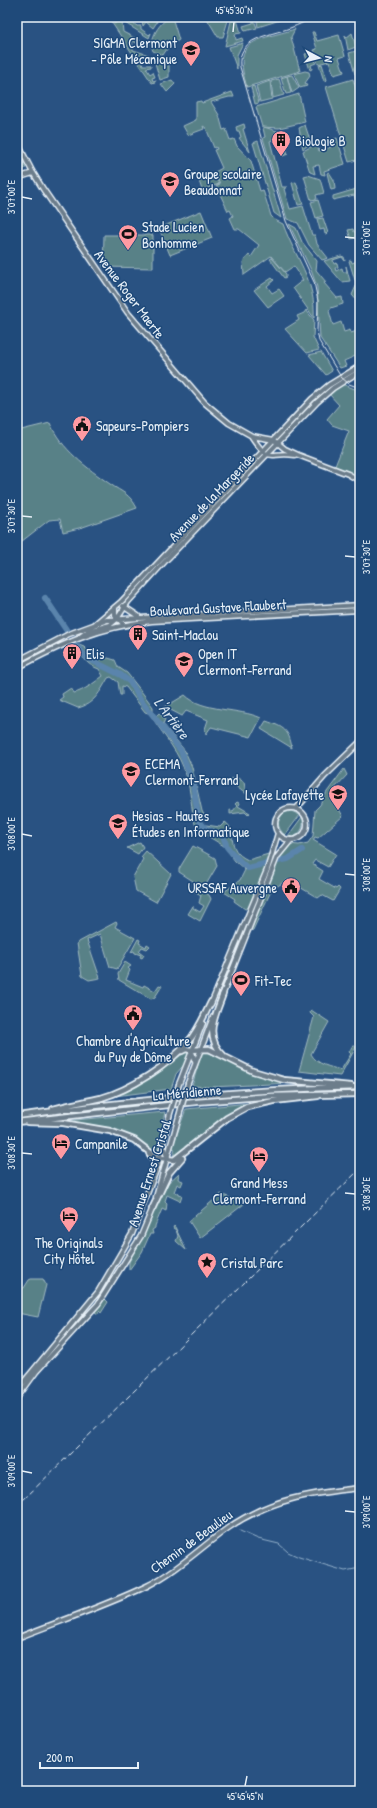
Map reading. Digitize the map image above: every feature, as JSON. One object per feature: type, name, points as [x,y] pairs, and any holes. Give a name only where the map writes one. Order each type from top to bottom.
[{"type":"highway","points":[[223,994],[213,1021],[212,1034],[216,1047],[230,1061]]},
{"type":"highway","points":[[172,1058],[188,1042],[196,1031],[211,1002]]},
{"type":"highway","points":[[42,1112],[64,1105],[101,1098],[116,1092],[136,1082],[186,1049],[209,1049],[230,1061],[261,1074],[284,1080],[344,1084],[358,1087]]},
{"type":"highway","points":[[192,1050],[195,1056],[195,1061]]},
{"type":"highway","name":"La Méridienne","points":[[17,1116],[210,1094],[282,1089],[358,1087]]},
{"type":"highway","points":[[19,1122],[37,1124],[63,1123],[99,1129],[129,1138],[144,1147],[154,1156],[160,1158],[177,1159],[227,1118],[247,1107],[274,1101],[312,1098],[326,1094]]},
{"type":"highway","name":"La Méridienne","points":[[19,1122],[173,1104],[326,1094],[360,1094]]},
{"type":"highway","points":[[152,1209],[170,1172],[206,1134]]},
{"type":"highway","points":[[163,1146],[168,1158]]},
{"type":"highway","points":[[144,1147],[158,1165]]},
{"type":"main road","name":"Avenue Roger Maerte","points":[[17,142],[33,173],[128,313],[205,404],[217,414],[252,436],[277,443],[298,455],[348,474],[360,481]]},
{"type":"main road","points":[[17,178],[33,173]]},
{"type":"main road","name":"Avenue de la Margeride","points":[[277,443],[321,391],[343,375],[360,366]]},
{"type":"main road","name":"Avenue de la Margeride","points":[[95,624],[117,606],[263,451],[277,443],[327,392],[360,372]]},
{"type":"main road","name":"Avenue Roger Maerte","points":[[252,436],[263,451]]},
{"type":"main road","points":[[267,439],[263,442],[263,451],[274,456],[287,454],[298,455]]},
{"type":"main road","points":[[274,456],[277,443]]},
{"type":"main road","name":"Avenue de la Margeride","points":[[80,637],[88,631],[110,625],[117,619],[125,607],[263,451]]},
{"type":"main road","name":"Boulevard Gustave Flaubert","points":[[95,624],[117,619],[140,617],[360,605]]},
{"type":"main road","points":[[123,624],[115,615],[117,606],[125,607],[131,613],[140,617]]},
{"type":"main road","name":"Boulevard Gustave Flaubert","points":[[80,637],[123,624],[360,610]]},
{"type":"main road","points":[[17,661],[62,638],[95,624]]},
{"type":"main road","points":[[17,668],[80,637]]},
{"type":"main road","points":[[296,809],[325,776],[360,742]]},
{"type":"main road","points":[[296,809],[306,818],[306,826],[299,837],[291,840],[282,837],[278,833],[275,825],[277,816],[283,810],[296,809]]},
{"type":"main road","name":"Avenue Ernest Cristal","points":[[17,1390],[98,1292],[136,1226],[158,1165],[169,1117],[179,1084],[211,1002],[267,870],[278,833]]},
{"type":"main road","name":"Avenue Ernest Cristal","points":[[17,1398],[36,1372],[65,1342],[98,1304],[141,1236],[152,1209],[168,1158],[195,1061],[277,857],[291,840]]},
{"type":"main road","name":"Chemin de Beaulieu","points":[[17,1638],[147,1586],[175,1569],[227,1528],[256,1511],[274,1503],[301,1495],[360,1488]]},
{"type":"green space","points":[[108,17],[115,24],[118,19],[122,22],[123,32],[148,45],[148,47],[132,41],[133,50],[149,55],[149,57],[139,55],[143,65],[151,65],[151,67],[146,68],[150,74],[153,72],[155,77],[152,78],[153,81],[156,80],[155,82],[152,83]]},
{"type":"green space","points":[[137,17],[155,17],[157,22],[153,28],[146,22],[143,26],[142,21]]},
{"type":"green space","points":[[172,17],[179,40],[169,46],[163,55],[153,51],[152,41],[159,26]]},
{"type":"green space","points":[[206,17],[229,17],[223,37],[218,37]]},
{"type":"green space","points":[[271,17],[279,17],[280,20],[258,27],[257,21]]},
{"type":"green space","points":[[127,18],[137,26],[141,26],[141,29],[149,35],[151,33],[149,38],[125,23]]},
{"type":"green space","points":[[237,20],[241,33],[235,34],[236,40],[242,38],[243,41],[225,46],[231,21]]},
{"type":"green space","points":[[253,20],[257,28],[245,31],[243,26],[253,23]]},
{"type":"green space","points":[[295,29],[291,37],[300,71],[247,87],[242,59],[245,50],[251,44],[259,40]]},
{"type":"green space","points":[[312,32],[314,32],[317,41],[339,35],[345,56],[339,58],[344,72],[334,75],[329,61],[318,64],[314,50],[317,49]]},
{"type":"green space","points":[[352,33],[356,47],[348,50],[345,35],[346,38]]},
{"type":"green space","points":[[243,43],[237,55],[237,69],[229,47]]},
{"type":"green space","points":[[356,51],[360,64],[360,73],[355,74],[349,53]]},
{"type":"green space","points":[[312,52],[314,57],[311,58],[314,58],[316,63],[311,65],[312,69],[310,70],[305,54]]},
{"type":"green space","points":[[153,56],[169,62],[169,77],[160,80]]},
{"type":"green space","points":[[322,64],[327,80],[324,81],[319,65]]},
{"type":"green space","points":[[305,71],[309,72],[310,76],[305,83],[307,86],[300,88],[294,74]]},
{"type":"green space","points":[[292,75],[299,88],[292,93],[287,76]]},
{"type":"green space","points":[[287,76],[291,93],[286,94],[281,78]]},
{"type":"green space","points":[[279,79],[284,95],[273,98],[271,81]]},
{"type":"green space","points":[[353,79],[360,101],[360,159],[349,162],[326,87]]},
{"type":"green space","points":[[172,80],[175,84],[167,92],[161,84]]},
{"type":"green space","points":[[270,81],[272,99],[260,102],[256,86]]},
{"type":"green space","points":[[254,86],[259,103],[255,104],[251,87]]},
{"type":"green space","points":[[232,92],[234,97],[211,102],[219,115],[223,130],[226,129],[230,140],[234,139],[237,146],[251,161],[260,191],[263,190],[271,216],[283,224],[304,270],[312,292],[314,318],[293,288],[303,280],[294,266],[285,272],[271,256],[244,275],[243,262],[249,255],[251,257],[259,245],[239,229],[235,229],[230,218],[233,216],[230,210],[228,211],[216,186],[220,184],[215,172],[222,168],[214,150],[217,149],[216,147],[214,148],[206,128],[203,126],[204,129],[188,135],[183,126],[196,120],[196,102],[201,101],[202,103]]},
{"type":"green space","points":[[299,94],[305,122],[279,128],[262,127],[256,107]]},
{"type":"green space","points":[[244,124],[245,128],[243,129],[250,152],[239,138],[241,137],[236,127]]},
{"type":"green space","points":[[305,125],[311,143],[303,149],[299,128]]},
{"type":"green space","points":[[264,127],[280,132],[281,136],[270,141],[282,187],[287,187],[284,189],[290,209],[303,206],[312,235],[315,235],[317,244],[328,258],[322,260],[309,245],[298,223],[287,219],[263,138],[265,137]]},
{"type":"green space","points":[[282,137],[288,154],[283,156],[278,139]]},
{"type":"green space","points":[[337,138],[345,164],[324,171],[325,175],[321,174],[319,165],[313,166],[315,174],[310,172],[303,151],[316,144],[319,151],[336,145],[334,139]]},
{"type":"green space","points":[[258,141],[281,218],[274,213],[253,143]]},
{"type":"green space","points":[[17,150],[26,168],[17,170]]},
{"type":"green space","points":[[329,172],[334,180],[335,189],[331,190],[327,173]]},
{"type":"green space","points":[[215,175],[219,184],[202,190],[199,181]]},
{"type":"green space","points":[[308,175],[320,179],[324,193],[316,195],[317,199],[311,200],[304,176]]},
{"type":"green space","points":[[296,182],[303,204],[298,205],[292,183]]},
{"type":"green space","points":[[360,188],[360,213],[354,195],[333,200],[333,196]]},
{"type":"green space","points":[[318,200],[323,216],[316,218],[311,202]]},
{"type":"green space","points":[[201,211],[212,238],[170,255],[159,228]]},
{"type":"green space","points":[[323,218],[328,233],[325,234],[324,229],[320,230],[317,219]]},
{"type":"green space","points":[[289,224],[296,228],[302,242],[317,261],[316,270],[326,282],[324,283],[337,298],[342,297],[343,304],[331,308],[329,311],[333,325],[341,322],[344,332],[350,330],[351,333],[360,330],[360,354],[344,361],[346,366],[340,368],[320,338],[317,287],[311,270]]},
{"type":"green space","points":[[353,229],[354,232],[360,231],[360,236],[351,239],[348,230]]},
{"type":"green space","name":"Stade Lucien Bonhomme","points":[[104,235],[153,235],[153,268],[103,267]]},
{"type":"green space","points":[[341,256],[344,257],[345,261],[342,257],[333,260],[334,264],[337,263],[338,267],[335,268],[336,271],[342,268],[343,272],[347,272],[346,266],[350,281],[342,282],[324,261]]},
{"type":"green space","points":[[272,258],[286,274],[286,277],[284,278],[270,259]]},
{"type":"green space","points":[[351,260],[352,263],[360,260],[360,277],[355,280],[349,261]]},
{"type":"green space","points":[[272,278],[274,280],[267,286],[272,293],[279,289],[284,296],[268,307],[254,290]]},
{"type":"green space","points":[[357,284],[358,286],[360,285],[360,304],[352,295]]},
{"type":"green space","points":[[306,310],[314,320],[313,337],[319,350],[307,353],[285,329],[299,320],[297,316],[304,313]]},
{"type":"green space","points":[[321,352],[332,371],[326,375],[309,355]]},
{"type":"green space","points":[[342,384],[360,391],[360,477],[335,466],[349,431],[332,425],[327,419],[339,405],[329,394]]},
{"type":"green space","points":[[50,423],[68,450],[92,471],[128,496],[137,508],[83,527],[63,532],[60,519],[49,520],[17,545],[17,431]]},
{"type":"green space","points":[[74,643],[84,647],[96,659],[108,658],[115,660],[118,667],[127,673],[153,707],[153,712],[151,714],[145,712],[126,687],[122,686],[122,695],[120,695],[118,682],[111,677],[108,678],[96,697],[84,706],[78,708],[59,700],[63,697],[62,694],[71,688],[74,693],[78,692],[103,676],[99,669],[84,659],[73,644]]},
{"type":"green space","points":[[185,695],[201,704],[261,718],[251,737],[211,727],[206,734],[205,729],[208,720],[186,711],[182,716],[165,707]]},
{"type":"green space","points":[[159,713],[165,719],[163,724],[185,751],[192,767],[204,815],[198,828],[195,824],[189,787],[183,767],[172,746],[153,719]]},
{"type":"green space","points":[[266,721],[285,730],[291,742],[292,748],[261,729]]},
{"type":"green space","points":[[344,769],[347,775],[335,788],[337,806],[343,816],[318,838],[315,837],[313,840],[336,854],[328,867],[315,860],[312,864],[323,871],[319,879],[336,889],[338,887],[340,889],[333,901],[322,895],[318,898],[288,880],[272,889],[253,930],[249,932],[246,938],[281,853],[289,844],[299,845],[308,843],[313,836],[315,810]]},
{"type":"green space","points":[[236,777],[244,782],[246,794],[230,782],[232,778],[234,780]]},
{"type":"green space","points":[[237,802],[239,803],[238,806],[250,813],[248,815],[245,812],[230,814],[230,810],[233,811],[237,806],[235,804]]},
{"type":"green space","points":[[291,811],[300,815],[285,835],[280,830],[278,824],[284,813]]},
{"type":"green space","points":[[302,817],[303,826],[301,831],[293,837],[288,836]]},
{"type":"green space","points":[[225,822],[229,825],[231,830],[236,851],[241,856],[248,860],[272,853],[251,907],[245,909],[234,901],[235,899],[224,892],[240,880],[245,870],[235,861],[224,846],[201,832],[206,825],[220,827]]},
{"type":"green space","points":[[140,842],[143,847],[138,854],[127,848]]},
{"type":"green space","points":[[193,846],[215,858],[217,866],[204,888],[179,872],[179,869]]},
{"type":"green space","points":[[146,851],[171,874],[156,902],[136,891],[133,877],[143,859],[141,857]]},
{"type":"green space","points":[[197,887],[209,895],[211,899],[200,921],[188,914],[193,906],[193,908],[200,912],[204,906],[199,903],[201,895],[194,891]]},
{"type":"green space","points":[[116,922],[115,927],[135,938],[117,969],[110,967],[100,934],[87,940],[100,978],[89,980],[82,976],[77,943]]},
{"type":"green space","points":[[138,939],[140,940],[139,943],[146,947],[147,944],[150,946],[147,949],[142,947],[139,951],[144,955],[142,958],[140,957],[141,955],[135,953],[134,951],[131,952]]},
{"type":"green space","points":[[125,962],[131,966],[128,968],[130,970],[126,980],[143,987],[144,985],[155,991],[159,985],[162,986],[155,997],[151,999],[119,980],[118,974]]},
{"type":"green space","points":[[311,1010],[329,1022],[311,1054],[317,1061],[324,1065],[341,1070],[351,1054],[349,1052],[353,1045],[356,1047],[340,1076],[299,1071],[314,1017],[310,1013]]},
{"type":"green space","points":[[202,1051],[216,1055],[251,1072],[291,1083],[211,1087],[192,1086]]},
{"type":"green space","points":[[186,1052],[190,1052],[188,1060],[176,1074],[171,1089],[115,1096],[148,1077]]},
{"type":"green space","points":[[250,1103],[176,1157],[173,1157],[175,1149],[172,1148],[186,1109]]},
{"type":"green space","points":[[165,1112],[161,1155],[133,1137],[97,1126],[64,1121]]},
{"type":"green space","points":[[179,1173],[178,1179],[183,1181],[181,1186],[177,1184],[174,1192],[182,1195],[180,1201],[167,1195],[165,1201],[167,1203],[166,1211],[162,1209],[155,1228],[152,1230],[153,1234],[150,1234],[142,1252],[129,1270],[129,1262],[168,1183]]},
{"type":"green space","points":[[221,1194],[244,1204],[200,1238],[189,1221]]},
{"type":"green space","points":[[174,1226],[175,1227],[186,1250],[176,1241],[178,1236],[176,1230],[173,1228]]},
{"type":"green space","points":[[31,1279],[43,1279],[46,1285],[38,1317],[17,1313],[17,1289],[24,1288]]},
{"type":"green space","points":[[105,1299],[108,1302],[101,1313],[99,1311],[98,1314],[95,1312]]},
{"type":"waterway","name":"L'Artière","points":[[45,598],[67,631]]},
{"type":"waterway","name":"L'Artière","points":[[74,643],[87,658],[121,675],[130,682],[141,700],[181,751],[193,784],[199,821],[205,828],[222,835],[227,847],[240,862],[248,868],[268,863]]},
{"type":"waterway","name":"L'Artière","points":[[278,861],[288,859],[302,850]]},
{"type":"waterway","points":[[240,1531],[258,1539],[279,1544],[288,1552],[299,1557],[345,1571],[360,1568]]},
{"type":"tram line","points":[[316,17],[293,27],[256,39],[244,49],[240,57],[240,67],[286,221],[314,282],[318,301],[317,331],[319,341],[341,377],[349,384],[360,388]]},
{"type":"railway","points":[[17,1506],[360,1169]]},
{"type":"place","name":"SIGMA Clermont - Pôle Mécanique","points":[[191,67]]},
{"type":"place","name":"Biologie B","points":[[281,157]]},
{"type":"place","name":"Groupe scolaire Beaudonnat","points":[[170,198]]},
{"type":"place","name":"Stade Lucien Bonhomme","points":[[128,251]]},
{"type":"place","name":"Sapeurs-Pompiers","points":[[82,442]]},
{"type":"place","name":"Saint-Maclou","points":[[138,651]]},
{"type":"place","name":"Elis","points":[[72,670]]},
{"type":"place","name":"Open IT Clermont-Ferrand","points":[[184,678]]},
{"type":"place","name":"ECEMA Clermont-Ferrand","points":[[131,788]]},
{"type":"place","name":"Lycée Lafayette","points":[[338,811]]},
{"type":"place","name":"Hesias - Hautes Études en Informatique","points":[[118,840]]},
{"type":"place","name":"URSSAF Auvergne","points":[[291,904]]},
{"type":"place","name":"Fit-Tec","points":[[241,997]]},
{"type":"place","name":"Chambre d'Agriculture du Puy de Dôme","points":[[133,1031]]},
{"type":"place","name":"Campanile","points":[[61,1160]]},
{"type":"place","name":"Grand Mess Clermont-Ferrand","points":[[259,1173]]},
{"type":"place","name":"The Originals City Hôtel","points":[[69,1233]]},
{"type":"place","name":"Cristal Parc","points":[[207,1279]]}]
